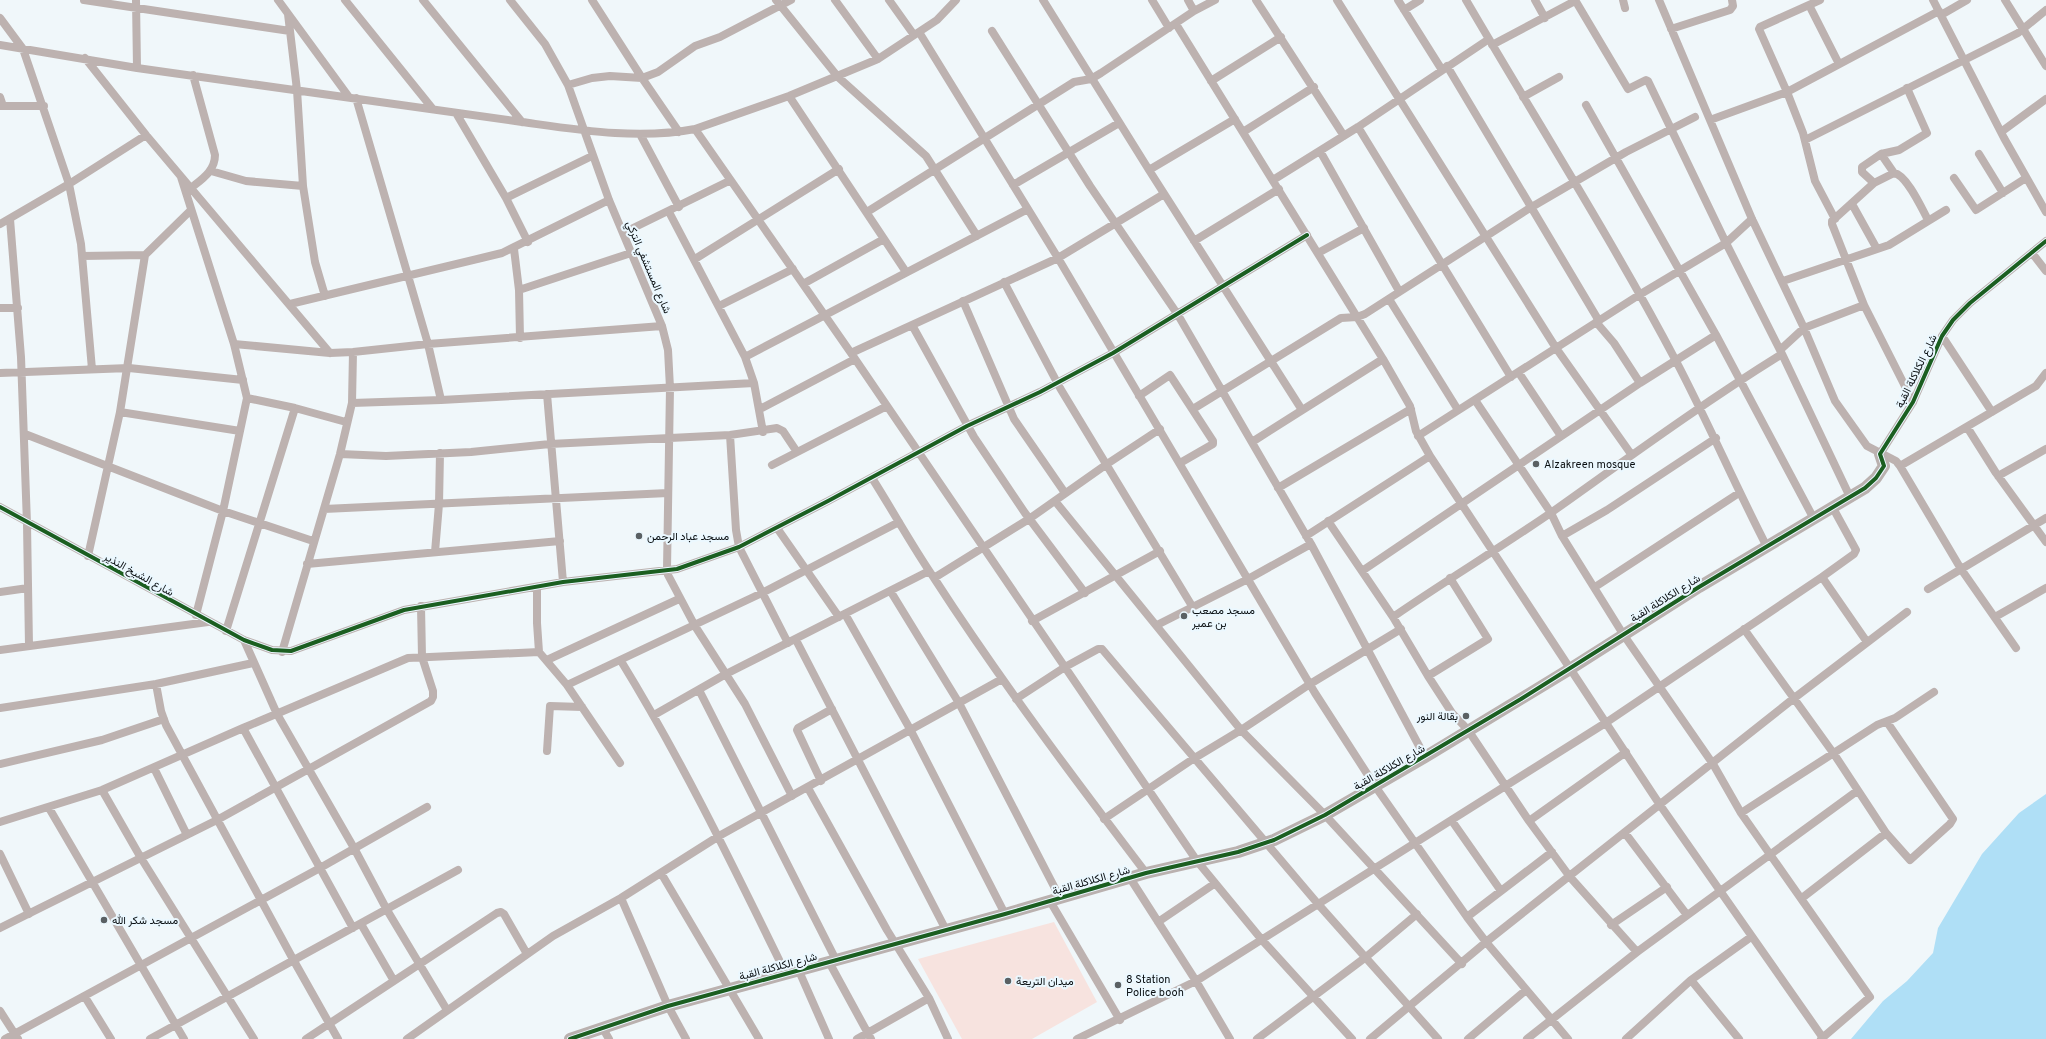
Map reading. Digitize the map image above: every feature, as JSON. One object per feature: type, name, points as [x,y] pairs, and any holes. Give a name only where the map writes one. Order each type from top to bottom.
[{"type":"street","points":[[84,0],[136,3],[290,31]]},
{"type":"street","points":[[278,0],[353,97],[408,275],[428,344],[441,400]]},
{"type":"street","points":[[345,0],[432,108]]},
{"type":"street","points":[[423,0],[522,122]]},
{"type":"street","name":"شارع المستشفي التركي","points":[[510,0],[545,44],[568,86],[609,200],[662,326],[668,350],[670,388],[667,569],[671,584],[694,626],[745,704],[792,796]]},
{"type":"street","points":[[592,0],[679,132]]},
{"type":"street","points":[[568,86],[592,78],[610,76],[642,78],[658,72],[695,46],[720,37],[778,3],[791,0]]},
{"type":"street","points":[[834,0],[878,59]]},
{"type":"street","points":[[889,0],[916,34],[984,138],[1028,209],[1310,684],[1375,786],[1486,942],[1568,1039]]},
{"type":"street","points":[[1043,0],[1148,170],[1302,410]]},
{"type":"street","points":[[1152,0],[1211,81],[1383,359],[1411,409],[1418,436],[1430,456],[1492,552],[1607,722],[1660,805],[1822,1038],[1870,997],[1802,898],[1770,855],[1742,813],[1713,764],[1623,634],[1562,536],[1551,513],[1475,400]]},
{"type":"street","points":[[1188,0],[1194,11]]},
{"type":"street","points":[[866,212],[1074,82],[1091,78],[1194,11],[1215,0]]},
{"type":"street","points":[[1256,0],[1314,87],[1344,136]]},
{"type":"street","points":[[1337,0],[1484,236],[1556,348],[1631,454]]},
{"type":"street","points":[[1398,0],[1444,68],[1598,322],[1614,343],[1640,383]]},
{"type":"street","points":[[1404,10],[1420,0]]},
{"type":"street","points":[[1466,0],[1574,182],[1675,360],[1716,438],[1738,493],[1766,547]]},
{"type":"street","points":[[1535,0],[1545,18]]},
{"type":"street","points":[[1273,180],[1358,127],[1444,68],[1491,42],[1545,18],[1575,0],[1628,89],[1647,80],[1726,244],[1781,352],[1850,497]]},
{"type":"street","points":[[1659,0],[1752,219],[1783,281],[1838,406],[1867,446],[1896,461],[1900,466],[1962,569],[2016,648]]},
{"type":"street","points":[[1671,29],[1730,10],[1733,6],[1732,0]]},
{"type":"street","points":[[1820,0],[1760,27],[1759,30],[1787,92],[1805,140],[1814,178],[1835,219]]},
{"type":"street","points":[[1933,0],[2001,132],[2046,212]]},
{"type":"street","points":[[1710,120],[1787,92],[1839,64],[1967,0]]},
{"type":"street","points":[[2005,0],[2022,30],[2046,66]]},
{"type":"street","points":[[0,45],[85,58],[137,68],[432,108],[456,113],[583,130],[640,134],[679,132],[694,129],[789,96],[838,77],[878,59],[916,34],[937,20],[951,2]]},
{"type":"street","points":[[136,3],[137,68]]},
{"type":"street","points":[[778,3],[838,77],[923,152],[936,169],[977,236]]},
{"type":"street","points":[[1809,5],[1839,64]]},
{"type":"street","points":[[1805,140],[2022,30],[2046,10]]},
{"type":"street","points":[[288,14],[297,90],[303,186],[315,262],[325,296]]},
{"type":"street","points":[[0,18],[23,49],[44,106],[69,184],[82,256],[92,369]]},
{"type":"street","points":[[992,31],[1114,223],[1178,315],[1311,544],[1425,757]]},
{"type":"street","points":[[1211,81],[1281,37]]},
{"type":"street","points":[[85,58],[146,135],[330,352]]},
{"type":"street","points":[[191,188],[211,171],[215,161],[215,155],[193,75]]},
{"type":"street","points":[[1523,97],[1559,77]]},
{"type":"street","points":[[1243,132],[1314,87]]},
{"type":"street","points":[[1874,183],[1861,168],[1881,154],[1898,150],[1927,133],[1907,88]]},
{"type":"street","points":[[789,96],[839,169],[906,272]]},
{"type":"street","points":[[0,97],[1,106],[44,106]]},
{"type":"street","points":[[2001,132],[2046,99]]},
{"type":"street","points":[[1586,105],[1716,335],[1814,519]]},
{"type":"street","points":[[456,113],[506,198],[528,242]]},
{"type":"street","points":[[1193,409],[1341,318],[1357,317],[1389,299],[1484,236],[1616,157],[1671,128],[1696,117]]},
{"type":"street","points":[[1148,170],[1235,119]]},
{"type":"street","points":[[1013,185],[1119,123]]},
{"type":"street","points":[[1358,127],[1441,264],[1515,375],[1561,436]]},
{"type":"street","points":[[694,129],[729,181],[793,269],[823,315],[919,452],[982,548],[1065,667],[1196,861],[1262,940],[1352,1039]]},
{"type":"street","points":[[640,134],[679,207]]},
{"type":"street","points":[[0,224],[69,184],[146,135]]},
{"type":"street","points":[[1320,151],[1399,291]]},
{"type":"street","points":[[1881,154],[1894,173],[1898,174],[1907,184],[1928,220]]},
{"type":"street","points":[[1979,154],[2003,193]]},
{"type":"street","points":[[506,198],[592,156]]},
{"type":"street","points":[[695,259],[839,169]]},
{"type":"street","points":[[211,171],[252,182],[303,186]]},
{"type":"street","points":[[1894,173],[1874,183],[1835,219],[1832,224],[1864,305],[1913,402]]},
{"type":"street","points":[[181,177],[234,344],[247,398],[223,511],[196,615]]},
{"type":"street","points":[[1954,178],[1976,210],[2026,178]]},
{"type":"street","points":[[623,233],[669,212],[729,181]]},
{"type":"street","points":[[1194,241],[1279,189]]},
{"type":"street","points":[[760,409],[853,356],[963,300],[1058,258],[1164,194]]},
{"type":"street","points":[[290,304],[488,257],[514,249],[609,200]]},
{"type":"street","points":[[1852,204],[1877,248]]},
{"type":"street","points":[[745,356],[1028,209]]},
{"type":"street","points":[[88,556],[120,412],[145,255],[192,210]]},
{"type":"street","points":[[1783,281],[1889,245],[1946,210]]},
{"type":"street","points":[[669,212],[745,356],[754,383],[760,409],[763,432]]},
{"type":"street","points":[[10,219],[18,308],[25,434],[28,524],[29,646]]},
{"type":"street","points":[[1418,436],[1639,295],[1726,244],[1752,219]]},
{"type":"street","points":[[1318,253],[1364,228]]},
{"type":"street","points":[[353,352],[352,403],[346,422],[340,454],[313,541],[282,652],[299,648],[388,615],[421,606],[537,588],[563,582],[689,566],[739,547],[778,528],[967,426],[1040,392],[1056,382],[1113,353],[1178,315],[1307,235]]},
{"type":"street","points":[[802,284],[884,239]]},
{"type":"street","name":"شارع الكلاكلة القبة","points":[[570,1039],[668,1006],[1005,914],[1146,873],[1267,843],[1325,815],[1425,757],[1570,669],[1698,587],[1865,488],[1879,475],[1884,466],[1880,454],[1913,402],[1942,336],[1953,320],[1970,302],[2046,241]]},
{"type":"street","points":[[514,249],[519,290],[520,338]]},
{"type":"street","points":[[519,290],[631,253]]},
{"type":"street","points":[[2032,253],[2046,271]]},
{"type":"street","points":[[82,256],[145,255]]},
{"type":"street","points":[[719,306],[793,269]]},
{"type":"street","points":[[1004,282],[1056,382],[1192,606]]},
{"type":"street","points":[[1389,299],[1458,410]]},
{"type":"street","points":[[963,300],[1018,426],[1065,493]]},
{"type":"street","points":[[1393,616],[1551,513],[1631,454],[1781,352],[1804,328],[1864,305]]},
{"type":"street","points":[[0,308],[18,308]]},
{"type":"street","points":[[234,344],[330,352],[353,352],[428,344],[662,326]]},
{"type":"street","points":[[912,326],[967,426],[1029,519],[1085,593]]},
{"type":"street","points":[[1362,571],[1640,383],[1716,335]]},
{"type":"street","points":[[1942,336],[1992,412]]},
{"type":"street","points":[[1252,442],[1383,359]]},
{"type":"street","points":[[0,374],[128,368],[243,380]]},
{"type":"street","points":[[1900,466],[1967,428],[2036,386],[2046,373]]},
{"type":"street","points":[[1139,396],[1170,375],[1214,443],[1180,463]]},
{"type":"street","points":[[352,403],[441,400],[754,383]]},
{"type":"street","points":[[547,394],[550,444],[563,582]]},
{"type":"street","points":[[247,398],[294,408],[346,422]]},
{"type":"street","points":[[772,465],[887,406]]},
{"type":"street","points":[[226,630],[294,408]]},
{"type":"street","points":[[1278,488],[1411,409]]},
{"type":"street","points":[[120,412],[240,430]]},
{"type":"street","points":[[340,454],[386,456],[440,453],[550,444],[730,435],[763,432],[777,428],[783,431],[797,452]]},
{"type":"street","points":[[1967,428],[1998,476],[2046,542]]},
{"type":"street","points":[[654,715],[726,674],[891,592],[931,575],[982,548],[1029,519],[1160,429]]},
{"type":"street","points":[[25,434],[223,511],[258,524],[313,541]]},
{"type":"street","points":[[730,435],[736,530],[739,547],[788,643]]},
{"type":"street","points":[[1562,536],[1607,510],[1716,438]]},
{"type":"street","points":[[1998,476],[2046,450]]},
{"type":"street","points":[[435,552],[439,504],[440,453]]},
{"type":"street","points":[[1306,536],[1430,456]]},
{"type":"street","points":[[872,478],[931,575],[1002,679],[1104,819],[1146,873]]},
{"type":"street","points":[[324,509],[668,492]]},
{"type":"street","points":[[1595,587],[1738,493]]},
{"type":"street","points":[[1055,501],[1242,730],[1325,815],[1462,964]]},
{"type":"street","name":"شارع الشيخ النذير","points":[[0,507],[28,524],[208,622],[244,640],[282,652]]},
{"type":"street","points":[[1077,1039],[1120,1020],[1196,981],[1414,842],[1452,821],[1607,722],[1822,577],[1854,554],[1856,550],[1833,508]]},
{"type":"street","points":[[1928,589],[2046,518]]},
{"type":"street","points":[[1328,521],[1393,616],[1428,676],[1452,713],[1468,730],[1529,821],[1570,877],[1611,925],[1637,952]]},
{"type":"street","points":[[567,685],[621,661],[807,571],[899,522]]},
{"type":"street","points":[[778,528],[807,571],[842,616],[910,730],[1005,914]]},
{"type":"street","points":[[307,564],[560,541]]},
{"type":"street","points":[[1157,625],[1248,579],[1311,544]]},
{"type":"street","points":[[1032,621],[1160,551]]},
{"type":"street","points":[[1822,577],[1866,642]]},
{"type":"street","points":[[1428,676],[1488,639],[1450,578]]},
{"type":"street","points":[[0,592],[28,588]]},
{"type":"street","points":[[537,588],[539,652],[567,685],[620,763]]},
{"type":"street","points":[[1995,617],[2046,588]]},
{"type":"street","points":[[891,592],[959,702],[1055,900],[1120,1020]]},
{"type":"street","points":[[546,660],[679,599]]},
{"type":"street","points":[[0,928],[217,820],[431,701],[433,691],[422,657],[421,606]]},
{"type":"street","points":[[1370,1039],[1462,964],[1486,942],[1713,764],[1792,699],[1907,612]]},
{"type":"street","points":[[0,650],[208,622]]},
{"type":"street","points":[[1104,819],[1193,759],[1242,730],[1310,684],[1401,629]]},
{"type":"street","points":[[1744,629],[1792,699],[1834,754],[1886,833],[1910,860],[1950,824],[1953,819],[1887,722]]},
{"type":"street","points":[[244,640],[277,714],[354,848],[387,910],[447,1010]]},
{"type":"street","points":[[796,640],[946,930]]},
{"type":"street","points":[[1016,699],[1065,667],[1098,649],[1102,649],[1193,759],[1267,843],[1318,904],[1438,1039]]},
{"type":"street","points":[[0,822],[49,808],[102,790],[398,662],[422,657],[539,652]]},
{"type":"street","points":[[621,661],[654,715],[719,836],[786,974]]},
{"type":"street","points":[[0,708],[156,684],[253,663]]},
{"type":"street","points":[[411,1038],[447,1010],[557,934],[621,898],[719,836],[859,760],[1002,679]]},
{"type":"street","points":[[156,684],[164,719],[182,755],[338,1039]]},
{"type":"street","points":[[699,690],[761,813],[869,1036]]},
{"type":"street","points":[[1742,813],[1877,725],[1895,718],[1934,692]]},
{"type":"street","points":[[547,751],[550,706],[582,707]]},
{"type":"street","points":[[821,781],[797,730],[798,728],[832,709]]},
{"type":"street","points":[[0,764],[102,740],[164,719]]},
{"type":"street","points":[[243,728],[320,868],[394,981]]},
{"type":"street","points":[[1529,821],[1626,752]]},
{"type":"street","points":[[154,768],[187,835]]},
{"type":"street","points":[[808,788],[895,943],[930,998],[948,1039]]},
{"type":"street","points":[[102,790],[141,858],[254,1039]]},
{"type":"street","points":[[1527,1039],[1637,952],[1857,791]]},
{"type":"street","points":[[5,1039],[16,1037],[190,938],[320,868],[427,807]]},
{"type":"street","points":[[49,808],[184,1039]]},
{"type":"street","points":[[1452,821],[1501,891]]},
{"type":"street","points":[[1625,833],[1687,915]]},
{"type":"street","points":[[1802,898],[1886,833]]},
{"type":"street","points":[[1467,917],[1552,852]]},
{"type":"street","points":[[0,854],[29,914]]},
{"type":"street","points":[[150,1039],[458,870]]},
{"type":"street","points":[[661,873],[759,1039]]},
{"type":"street","points":[[1130,878],[1196,981],[1230,1039]]},
{"type":"street","points":[[1158,922],[1214,884]]},
{"type":"street","points":[[1611,925],[1667,888]]},
{"type":"street","points":[[621,898],[668,1006],[686,1039]]},
{"type":"street","points":[[306,1039],[501,912],[527,954]]},
{"type":"street","points":[[1257,1039],[1366,957],[1416,914]]},
{"type":"street","points":[[1626,1039],[1691,980],[1751,937]]},
{"type":"street","points":[[799,971],[829,1039]]},
{"type":"street","points":[[1691,980],[1738,1039]]},
{"type":"street","points":[[1468,1039],[1526,990]]},
{"type":"street","points":[[85,997],[111,1039]]},
{"type":"street","points":[[858,1039],[869,1036],[930,998]]},
{"type":"street","points":[[0,1011],[16,1037]]},
{"type":"street","points":[[602,1027],[609,1039]]},
{"type":"shaded area","name":"ميدان التريعة","points":[[1054,922],[1097,1002],[1032,1039],[962,1039],[918,959]]},
{"type":"water","points":[[2046,794],[2046,1039],[1851,1039],[1883,1001],[1907,981],[1933,953],[1938,928],[1982,854],[2019,813]]},
{"type":"cycle path","points":[[0,507],[244,640],[272,650],[291,651],[404,610],[563,582],[677,569],[739,547],[967,426],[1040,392],[1113,353],[1307,235]]},
{"type":"cycle path","points":[[570,1039],[668,1006],[1005,914],[1146,873],[1238,852],[1274,840],[1325,815],[1521,699],[1699,587],[1865,488],[1876,478],[1884,466],[1880,454],[1913,402],[1942,336],[1953,320],[1970,303],[2046,241]]},
{"type":"place","name":"Alzakreen mosque","points":[[1536,464]]},
{"type":"place","name":"مسجد عباد الرحمن","points":[[639,536]]},
{"type":"place","name":"مسجد مصعب بن عمير","points":[[1184,616]]},
{"type":"place","name":"بقالة النور","points":[[1466,716]]},
{"type":"place","name":"مسجد شكر الله","points":[[104,920]]},
{"type":"place","name":"ميدان التريعة","points":[[1008,981]]},
{"type":"place","name":"8 Station Police booh","points":[[1118,985]]}]
